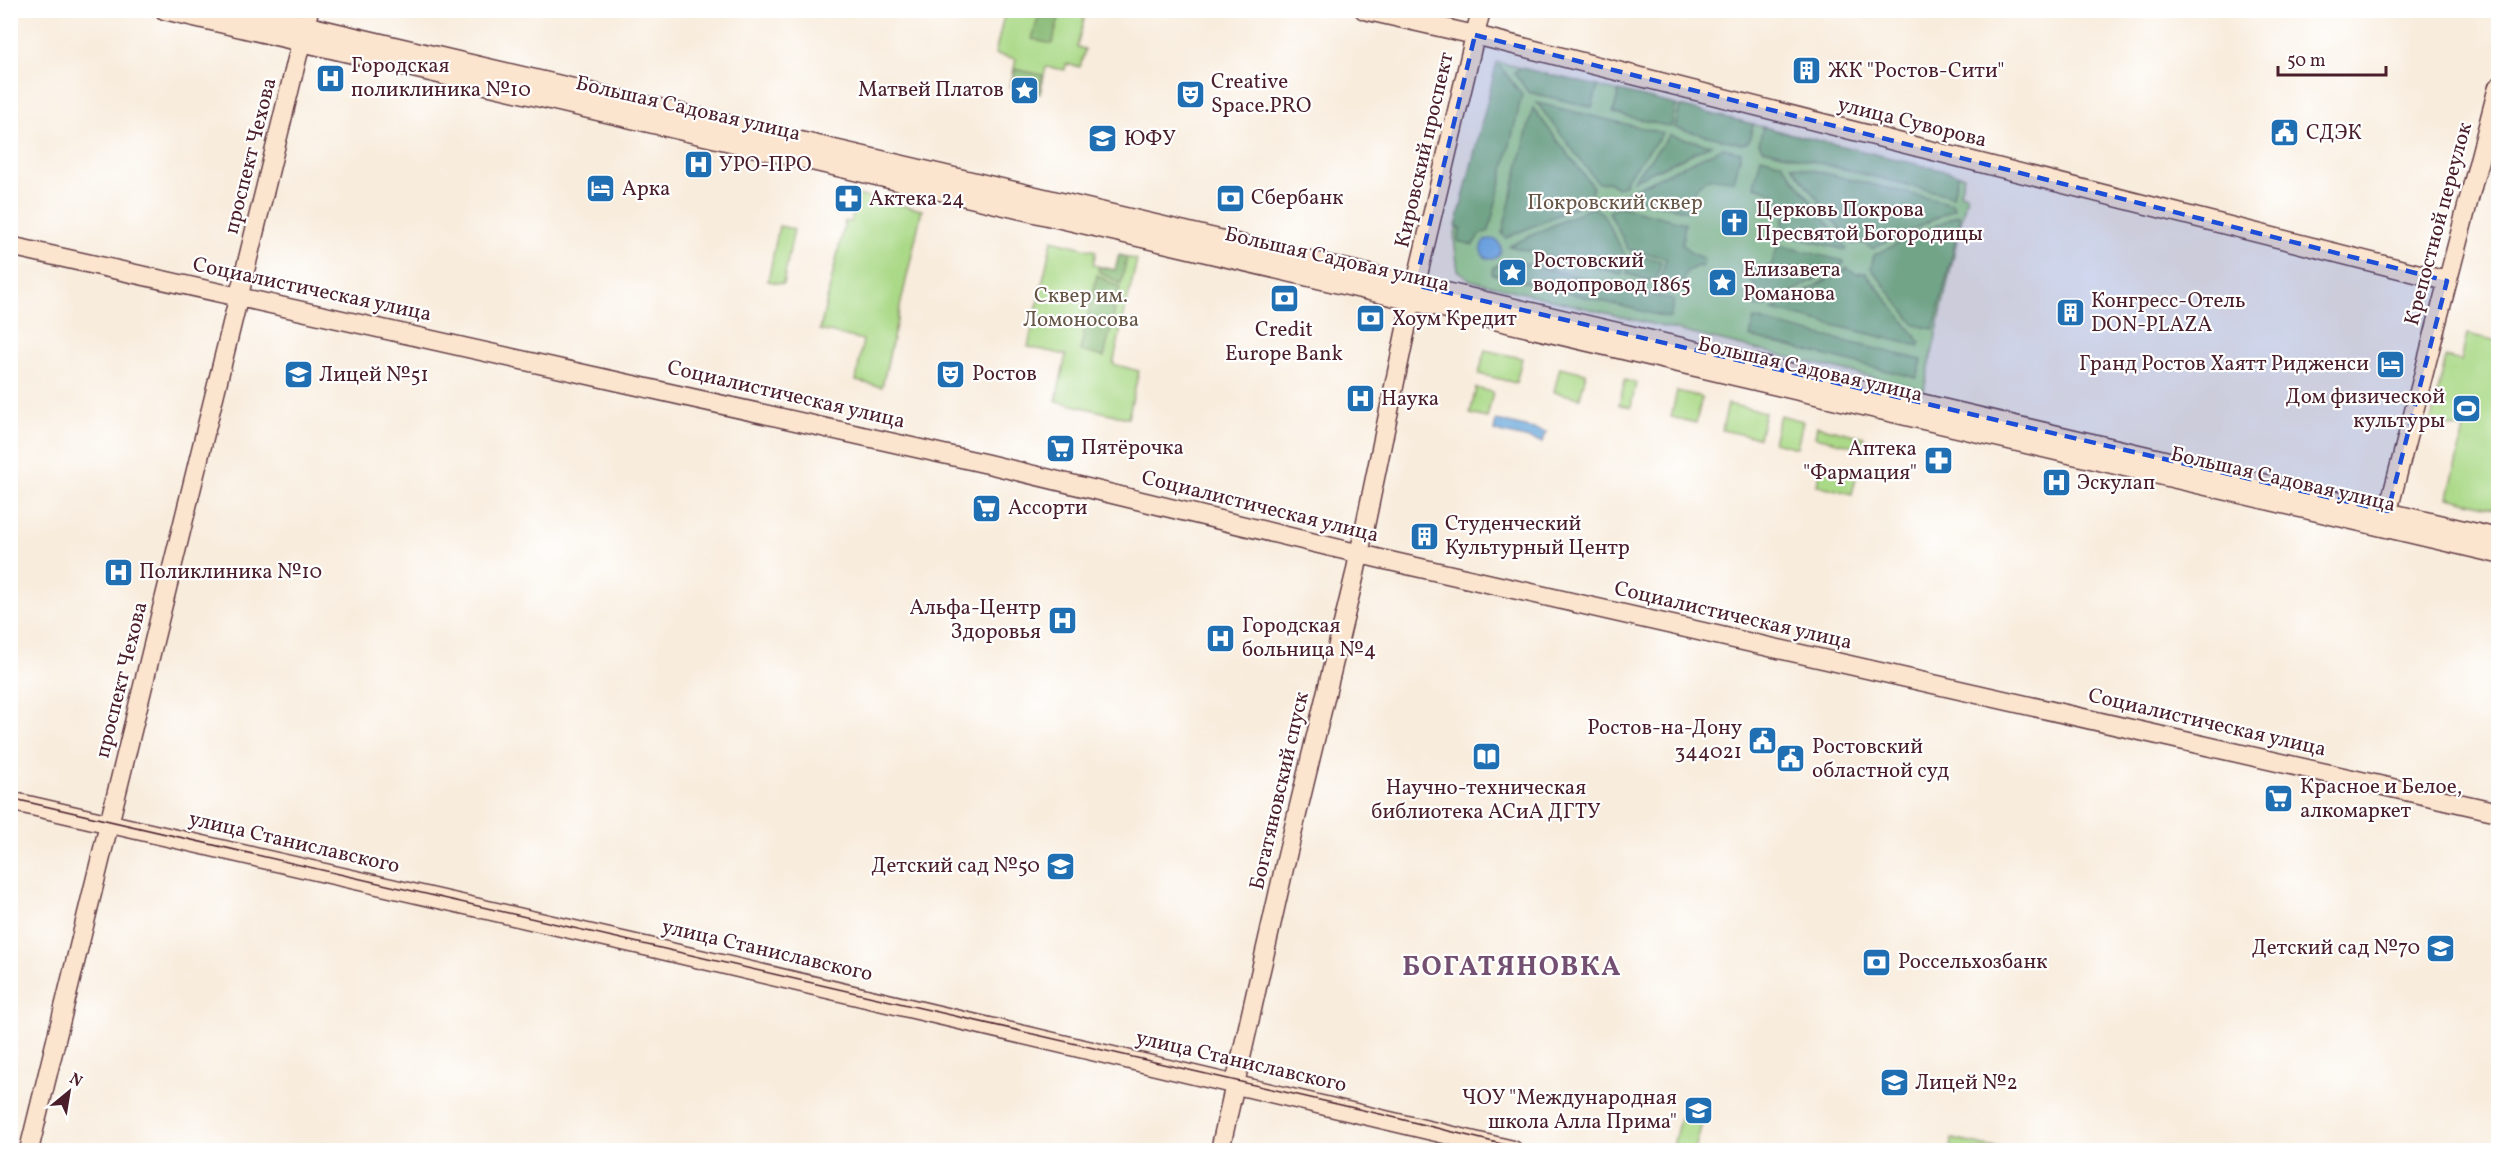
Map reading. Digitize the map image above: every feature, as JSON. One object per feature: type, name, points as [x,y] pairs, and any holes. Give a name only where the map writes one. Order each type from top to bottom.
[{"type":"street","name":"Большая Садовая улица","points":[[165,10],[305,26]]},
{"type":"street","name":"Большая Садовая улица","points":[[240,10],[2499,554]]},
{"type":"street","name":"улица Суворова","points":[[1364,10],[1475,35],[2447,281]]},
{"type":"street","name":"Кировский проспект","points":[[1413,293],[1481,10]]},
{"type":"street","name":"проспект Чехова","points":[[29,1150],[305,26]]},
{"type":"street","name":"Крепостной переулок","points":[[2388,511],[2499,87]]},
{"type":"street","name":"Социалистическая улица","points":[[10,246],[1020,471],[1358,554],[2499,812]]},
{"type":"street","name":"Большая Садовая улица","points":[[1413,293],[2388,511],[2499,538]]},
{"type":"street","name":"Богатяновский спуск","points":[[1220,1150],[1358,554],[1413,293]]},
{"type":"street","name":"улица Станиславского","points":[[10,801],[473,906],[1513,1150]]},
{"type":"highlighted area","points":[[1475,35],[2447,281],[2388,511],[1415,285]]},
{"type":"green space","points":[[1005,11],[1086,11],[1077,47],[1085,49],[1080,67],[1066,64],[1065,70],[1046,67],[1040,94],[1010,88],[1016,59],[995,54]]},
{"type":"green space","points":[[1040,11],[1061,11],[1052,44],[1032,39]]},
{"type":"green space","name":"Покровский сквер","points":[[1497,62],[1964,176],[1960,193],[1967,195],[1924,390],[1470,280],[1458,270],[1454,239]]},
{"type":"green space","points":[[1496,66],[1500,66],[1522,95],[1489,231],[1479,235],[1473,245],[1457,241],[1461,228],[1456,226]]},
{"type":"green space","points":[[1521,68],[1598,86],[1592,107],[1528,92],[1514,72]]},
{"type":"green space","points":[[1015,69],[1043,75],[1039,94],[1032,92],[1026,85],[1011,88]]},
{"type":"green space","points":[[1619,91],[1676,105],[1671,127],[1613,113]]},
{"type":"green space","points":[[1537,103],[1663,133],[1625,180],[1626,184],[1617,188],[1609,182],[1598,183]]},
{"type":"green space","points":[[1680,106],[1753,124],[1749,141],[1742,144],[1675,128]]},
{"type":"green space","points":[[1533,108],[1593,187],[1589,201],[1506,238],[1502,234]]},
{"type":"green space","points":[[1763,127],[1958,174],[1953,196],[1763,149],[1759,143]]},
{"type":"green space","points":[[1669,136],[1711,145],[1632,181]]},
{"type":"green space","points":[[1722,148],[1741,152],[1734,181],[1714,178],[1702,182],[1694,193],[1688,211],[1620,195]]},
{"type":"green space","points":[[1761,157],[1782,163],[1847,248],[1846,250],[1781,234],[1784,215],[1782,202],[1773,193],[1754,186]]},
{"type":"green space","points":[[1791,165],[1952,204],[1955,209],[1872,249],[1863,243],[1852,244]]},
{"type":"green space","points":[[857,195],[922,210],[882,387],[856,381],[863,340],[820,330],[845,221],[851,222]]},
{"type":"green space","points":[[1618,206],[1685,223],[1682,244],[1691,253],[1704,259],[1702,267],[1697,266],[1686,272],[1682,288],[1660,283],[1666,258],[1628,249],[1609,212]]},
{"type":"green space","points":[[1592,207],[1602,213],[1626,257],[1622,274],[1509,246]]},
{"type":"green space","points":[[1958,215],[1961,219],[1934,329],[1915,325],[1871,268],[1874,255]]},
{"type":"green space","points":[[779,226],[794,229],[783,284],[768,281]]},
{"type":"green space","name":"Сквер им. Ломоносова","points":[[1052,240],[1096,251],[1093,265],[1115,270],[1119,255],[1137,260],[1113,364],[1139,371],[1128,418],[1056,401],[1066,355],[1028,347]]},
{"type":"green space","points":[[1778,245],[1844,261],[1844,263],[1764,308],[1751,305],[1756,287],[1750,279],[1744,277],[1745,269],[1771,266]]},
{"type":"green space","points":[[1631,254],[1661,261],[1656,282],[1627,274]]},
{"type":"green space","points":[[1119,255],[1127,257],[1121,284],[1098,271],[1099,267],[1115,270]]},
{"type":"green space","points":[[1507,259],[1674,300],[1670,318],[1492,274],[1493,268]]},
{"type":"green space","points":[[1847,268],[1856,274],[1866,273],[1920,342],[1919,346],[1772,310]]},
{"type":"green space","points":[[1097,275],[1120,288],[1116,306],[1093,294]]},
{"type":"green space","points":[[1092,297],[1115,310],[1104,357],[1080,351]]},
{"type":"green space","points":[[1754,319],[1922,360],[1917,378],[1750,337]]},
{"type":"green space","name":"Дом физической культуры","points":[[2467,334],[2498,341],[2498,509],[2448,497],[2464,430],[2431,421],[2446,357],[2461,361]]},
{"type":"green space","points":[[1485,350],[1522,358],[1516,383],[1479,374]]},
{"type":"green space","points":[[1560,367],[1586,373],[1580,398],[1554,392]]},
{"type":"green space","points":[[1625,380],[1636,383],[1631,407],[1619,405]]},
{"type":"green space","points":[[1476,388],[1493,392],[1487,418],[1470,414]]},
{"type":"green space","points":[[1677,391],[1702,397],[1696,423],[1671,417]]},
{"type":"green space","points":[[1728,404],[1765,412],[1759,438],[1722,430]]},
{"type":"green space","points":[[1780,415],[1803,421],[1797,448],[1773,442]]},
{"type":"green space","points":[[1817,426],[1864,437],[1863,442],[1854,446],[1815,437]]},
{"type":"green space","points":[[1821,466],[1857,474],[1852,494],[1817,485]]},
{"type":"green space","points":[[1680,1118],[1702,1123],[1695,1150],[1672,1150]]},
{"type":"green space","points":[[1952,1139],[2005,1150],[1949,1150]]},
{"type":"water","points":[[1491,239],[1498,242],[1501,249],[1498,256],[1491,259],[1484,256],[1481,249],[1484,242]]},
{"type":"water","points":[[1496,420],[1546,432],[1543,442],[1494,431]]},
{"type":"tram line","points":[[10,798],[1380,1114],[1526,1150]]},
{"type":"place","name":"ЖК \"Ростов-Сити\"","points":[[1807,71]]},
{"type":"place","name":"Городская поликлиника №10","points":[[330,78]]},
{"type":"place","name":"Матвей Платов","points":[[1025,90]]},
{"type":"place","name":"Creative Space.PRO","points":[[1190,94]]},
{"type":"place","name":"СДЭК","points":[[2285,133]]},
{"type":"place","name":"ЮФУ","points":[[1103,139]]},
{"type":"place","name":"УРО-ПРО","points":[[698,165]]},
{"type":"place","name":"Арка","points":[[601,189]]},
{"type":"place","name":"Сбербанк","points":[[1230,198]]},
{"type":"place","name":"Актека 24","points":[[848,199]]},
{"type":"place","name":"Церковь Покрова Пресвятой Богородицы","points":[[1735,222]]},
{"type":"place","name":"Ростовский водопровод 1865","points":[[1512,273]]},
{"type":"place","name":"Елизавета Романова","points":[[1722,282]]},
{"type":"place","name":"Credit Europe Bank","points":[[1284,299]]},
{"type":"place","name":"Конгресс-Отель DON-PLAZA","points":[[2070,313]]},
{"type":"place","name":"Хоум Кредит","points":[[1371,319]]},
{"type":"place","name":"Гранд Ростов Хаятт Ридженси","points":[[2390,364]]},
{"type":"place","name":"Ростов","points":[[951,374]]},
{"type":"place","name":"Лицей №51","points":[[298,375]]},
{"type":"place","name":"Наука","points":[[1360,399]]},
{"type":"place","name":"Дом физической культуры","points":[[2466,409]]},
{"type":"place","name":"Пятёрочка","points":[[1060,448]]},
{"type":"place","name":"Аптека \"Фармация\"","points":[[1938,461]]},
{"type":"place","name":"Эскулап","points":[[2056,483]]},
{"type":"place","name":"Ассорти","points":[[987,508]]},
{"type":"place","name":"Студенческий Культурный Центр","points":[[1424,536]]},
{"type":"place","name":"Поликлиника №10","points":[[118,572]]},
{"type":"place","name":"Альфа-Центр Здоровья","points":[[1062,620]]},
{"type":"place","name":"Городская больница №4","points":[[1221,638]]},
{"type":"place","name":"Ростов-на-Дону 344021","points":[[1763,740]]},
{"type":"place","name":"Научно-техническая библиотека АСиА ДГТУ","points":[[1486,757]]},
{"type":"place","name":"Ростовский областной суд","points":[[1791,759]]},
{"type":"place","name":"Красное и Белое, алкомаркет","points":[[2279,799]]},
{"type":"place","name":"Детский сад №50","points":[[1061,866]]},
{"type":"place","name":"Детский сад №70","points":[[2441,948]]},
{"type":"place","name":"Россельхозбанк","points":[[1877,962]]},
{"type":"place","name":"Лицей №2","points":[[1894,1083]]},
{"type":"place","name":"ЧОУ \"Международная школа Алла Прима\"","points":[[1698,1110]]},
{"type":"district","name":"БОГАТЯНОВКА","points":[[1512,968]]}]
